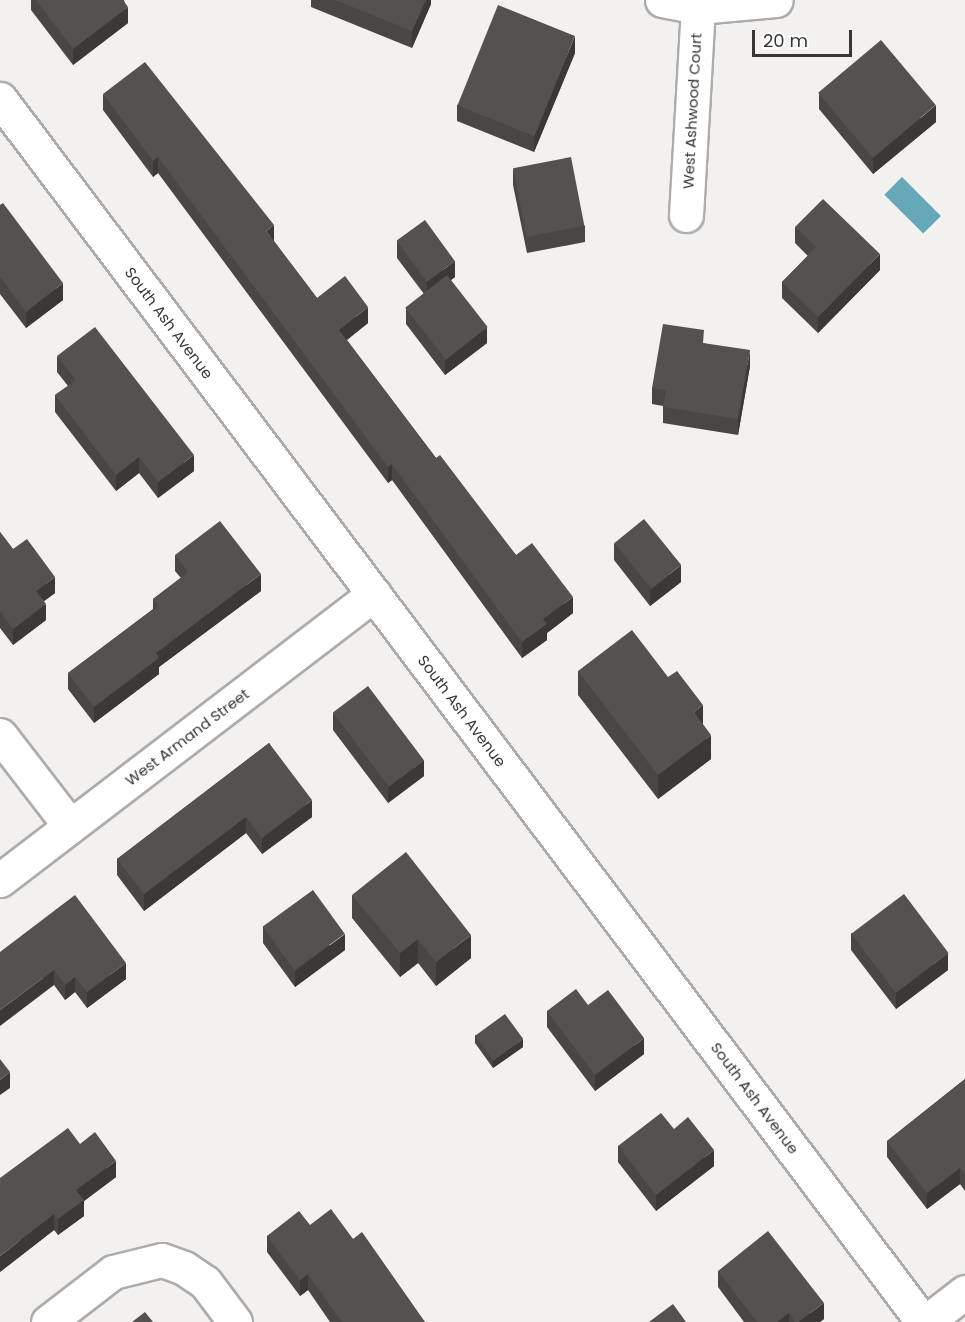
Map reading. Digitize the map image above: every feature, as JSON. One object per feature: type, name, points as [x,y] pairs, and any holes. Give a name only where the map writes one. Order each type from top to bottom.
[{"type":"street","points":[[662,0],[699,7],[776,0]]},
{"type":"street","name":"West Ashwood Court","points":[[686,215],[699,7]]},
{"type":"street","name":"South Ash Avenue","points":[[0,99],[925,1322]]},
{"type":"street","name":"West Armand Street","points":[[0,880],[374,594]]},
{"type":"street","points":[[0,735],[70,826]]},
{"type":"street","points":[[48,1322],[113,1272],[162,1260],[184,1268],[205,1282],[235,1322]]},
{"type":"street","points":[[925,1322],[965,1292]]},
{"type":"water","points":[[902,177],[941,216],[923,234],[884,195]]},
{"type":"building","points":[[36,0],[123,0],[128,7],[73,49]]},
{"type":"building","points":[[335,0],[426,0],[412,31]]},
{"type":"building","points":[[498,5],[575,36],[534,136],[458,105]]},
{"type":"building","points":[[881,40],[936,105],[873,158],[818,93]]},
{"type":"building","points":[[145,62],[274,225],[266,231],[317,298],[345,276],[368,307],[339,330],[436,458],[440,455],[516,555],[532,543],[573,597],[543,619],[547,624],[522,642],[392,464],[388,467],[158,157],[153,161],[103,94]]},
{"type":"building","points":[[571,157],[584,226],[526,237],[513,168]]},
{"type":"building","points":[[823,199],[880,254],[818,317],[782,282],[816,247],[795,227]]},
{"type":"building","points":[[3,203],[63,283],[26,312],[0,277],[0,205]]},
{"type":"building","points":[[425,220],[455,261],[427,282],[397,241]]},
{"type":"building","points":[[447,275],[488,327],[446,360],[405,308]]},
{"type":"building","points":[[663,324],[704,330],[703,343],[750,350],[738,419],[663,407],[666,390],[652,388]]},
{"type":"building","points":[[95,327],[194,455],[158,482],[139,457],[116,475],[55,395],[76,380],[57,356]]},
{"type":"building","points":[[644,519],[681,565],[652,589],[614,543]]},
{"type":"building","points":[[220,521],[261,574],[156,653],[159,658],[94,707],[68,673],[158,606],[153,599],[188,572],[175,555]]},
{"type":"building","points":[[0,532],[13,549],[27,539],[55,577],[36,591],[46,604],[13,629],[0,611]]},
{"type":"building","points":[[632,630],[668,677],[677,671],[703,705],[694,712],[711,735],[658,775],[578,671]]},
{"type":"building","points":[[368,686],[424,760],[389,787],[333,712]]},
{"type":"building","points":[[269,743],[312,800],[262,838],[246,817],[144,894],[117,859]]},
{"type":"building","points":[[406,852],[471,935],[436,962],[418,939],[400,953],[352,895]]},
{"type":"building","points":[[313,890],[345,934],[295,970],[263,926]]},
{"type":"building","points":[[904,894],[949,953],[896,993],[851,934]]},
{"type":"building","points":[[75,895],[126,963],[87,992],[75,977],[65,985],[54,970],[0,1010],[0,952]]},
{"type":"building","points":[[576,989],[588,1005],[608,990],[644,1038],[595,1075],[547,1011]]},
{"type":"building","points":[[505,1014],[523,1039],[493,1061],[475,1036]]},
{"type":"building","points":[[0,1059],[10,1072],[0,1080]]},
{"type":"building","points":[[965,1079],[965,1175],[960,1168],[927,1193],[887,1141]]},
{"type":"building","points":[[661,1113],[674,1129],[688,1117],[714,1150],[656,1195],[618,1146]]},
{"type":"building","points":[[68,1128],[80,1144],[95,1132],[116,1161],[76,1190],[84,1200],[58,1219],[54,1214],[0,1256],[0,1178]]},
{"type":"building","points":[[331,1209],[353,1239],[362,1232],[425,1322],[342,1322],[308,1274],[300,1280],[267,1236],[299,1211],[310,1225]]},
{"type":"building","points":[[768,1231],[824,1303],[798,1322],[795,1322],[789,1313],[777,1322],[757,1322],[718,1271]]},
{"type":"building","points":[[673,1304],[686,1322],[649,1322]]},
{"type":"building","points":[[145,1312],[153,1322],[132,1322]]}]
